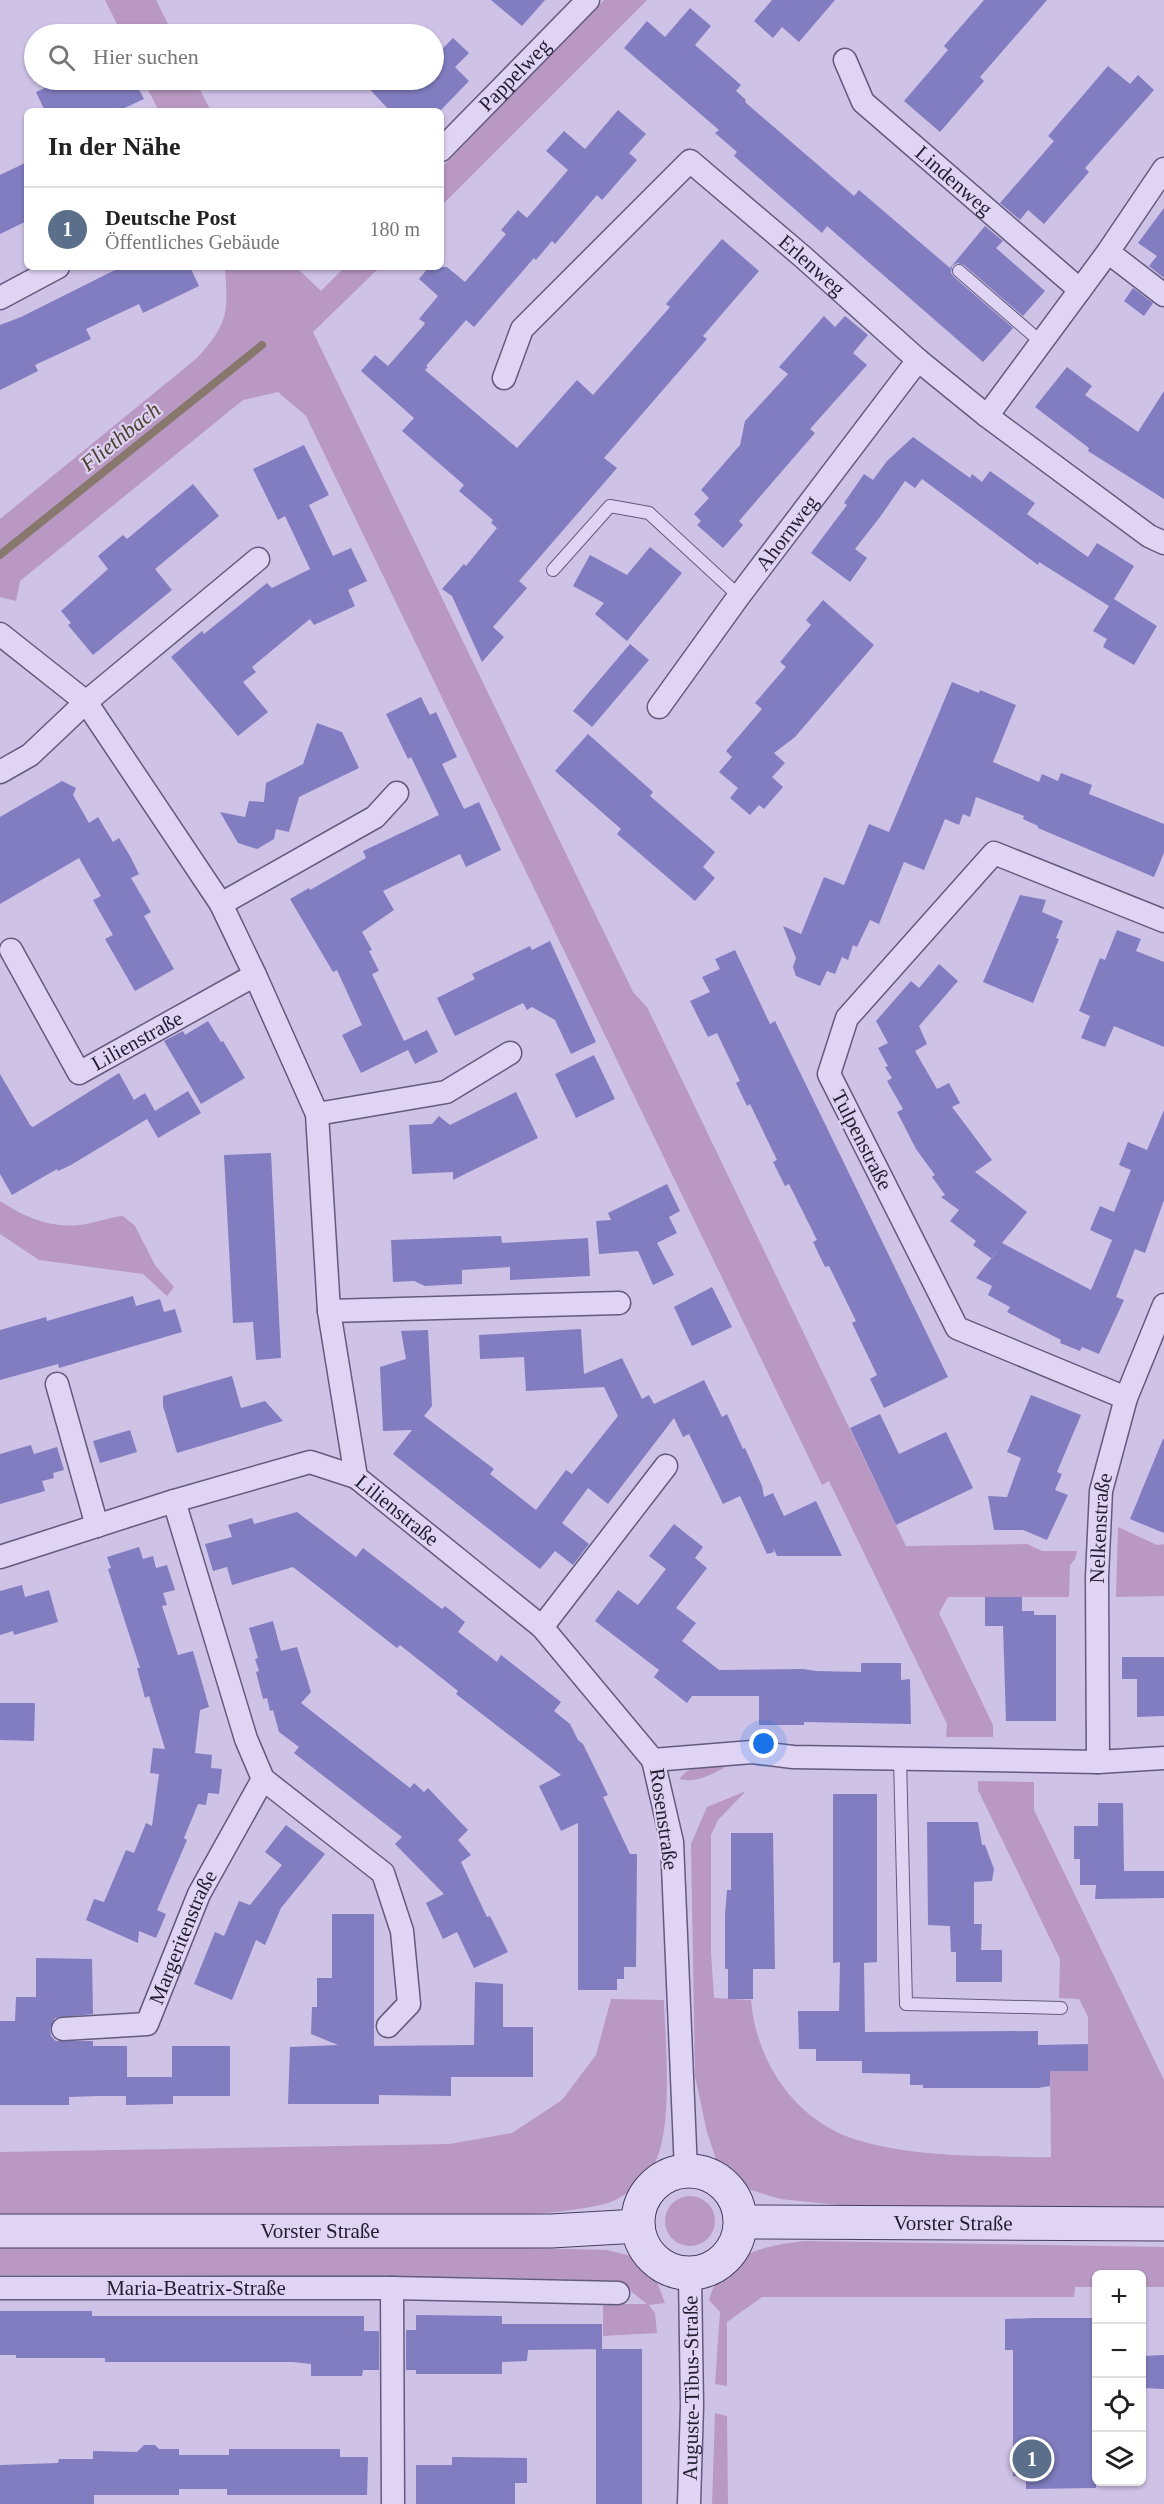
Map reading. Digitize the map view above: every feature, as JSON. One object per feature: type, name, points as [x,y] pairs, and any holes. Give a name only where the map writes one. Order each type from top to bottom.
[{"type":"main road","points":[[686,2171],[703,2173],[718,2180],[730,2191],[738,2206],[741,2222],[738,2238],[731,2252],[720,2264],[706,2271],[690,2274],[661,2265],[645,2248],[638,2226],[639,2212],[651,2188],[661,2180],[686,2171]]},
{"type":"main road","name":"Vorster Straße","points":[[741,2222],[1164,2224]]},
{"type":"main road","name":"Vorster Straße","points":[[0,2231],[551,2231],[638,2226]]},
{"type":"street","name":"Pappelweg","points":[[444,147],[588,0]]},
{"type":"street","name":"Lindenweg","points":[[845,60],[863,102],[1080,290]]},
{"type":"street","name":"Erlenweg","points":[[504,378],[522,329],[690,160],[918,360],[987,416],[1149,536],[1164,543]]},
{"type":"street","points":[[987,416],[1108,252],[1164,169]]},
{"type":"street","points":[[1108,252],[1164,295]]},
{"type":"street","points":[[0,298],[52,270]]},
{"type":"street","name":"Ahornweg","points":[[659,707],[739,596],[918,360]]},
{"type":"street","points":[[0,772],[30,755],[86,702],[258,560]]},
{"type":"street","name":"Lilienstraße","points":[[0,634],[86,702],[221,904],[317,1114],[329,1311],[356,1477],[542,1627],[653,1760]]},
{"type":"street","points":[[221,904],[375,817],[397,793]]},
{"type":"street","name":"Tulpenstraße","points":[[1126,1398],[957,1328],[829,1074],[847,1018],[994,853],[1164,921]]},
{"type":"street","name":"Lilienstraße","points":[[10,950],[79,1073],[255,975]]},
{"type":"street","points":[[317,1114],[446,1092],[510,1053]]},
{"type":"street","points":[[329,1311],[619,1303]]},
{"type":"street","name":"Nelkenstraße","points":[[1098,1762],[1097,1577],[1101,1491],[1126,1398],[1164,1305]]},
{"type":"street","points":[[57,1384],[97,1526]]},
{"type":"street","points":[[0,1557],[174,1501],[310,1462],[356,1477]]},
{"type":"street","points":[[542,1627],[666,1466]]},
{"type":"street","points":[[174,1501],[246,1739],[263,1779],[383,1873],[402,1931],[409,2004],[388,2026]]},
{"type":"street","name":"Rosenstraße","points":[[686,2171],[672,1842],[653,1760],[752,1752],[793,1757],[1098,1762],[1164,1758]]},
{"type":"street","name":"Margeritenstraße","points":[[63,2029],[147,2024],[199,1894],[263,1779]]},
{"type":"street","name":"Auguste-Tibus-Straße","points":[[689,2504],[692,2406],[690,2274]]},
{"type":"street","name":"Maria-Beatrix-Straße","points":[[0,2288],[392,2288],[618,2293]]},
{"type":"street","points":[[392,2288],[393,2504]]},
{"type":"lane","points":[[959,271],[1041,342]]},
{"type":"lane","points":[[553,570],[610,506],[649,513],[739,596]]},
{"type":"lane","points":[[900,1758],[906,2004],[1061,2008]]},
{"type":"shaded area","points":[[105,0],[156,0],[168,24],[117,24]]},
{"type":"shaded area","points":[[604,0],[647,0],[444,203],[444,165]]},
{"type":"shaded area","points":[[148,90],[200,90],[209,108],[157,108]]},
{"type":"shaded area","points":[[225,270],[299,270],[321,291],[342,270],[377,270],[313,332],[633,992],[647,1007],[906,1546],[1027,1544],[1042,1551],[1077,1551],[1070,1565],[1069,1597],[948,1597],[939,1613],[993,1725],[993,1737],[946,1737],[947,1724],[829,1481],[822,1485],[306,416],[278,392],[243,400],[20,581],[16,601],[0,597],[0,519],[197,358],[221,326],[226,307]]},
{"type":"shaded area","points":[[0,1201],[20,1213],[52,1224],[86,1224],[123,1216],[135,1226],[155,1265],[174,1287],[167,1296],[143,1274],[39,1260],[0,1234]]},
{"type":"shaded area","points":[[1118,1527],[1157,1545],[1164,1544],[1164,1596],[1116,1597]]},
{"type":"shaded area","points":[[712,1763],[725,1764],[725,1767],[702,1778],[679,1779],[687,1771]]},
{"type":"shaded area","points":[[978,1781],[1034,1782],[1034,1810],[1164,2080],[1164,2210],[867,2208],[780,2199],[751,2190],[718,2165],[707,2132],[695,2076],[691,1844],[707,1807],[746,1791],[718,1820],[711,1835],[711,1952],[714,1998],[751,2000],[754,2023],[770,2066],[796,2102],[833,2130],[854,2139],[885,2147],[950,2155],[1051,2157],[1050,2071],[1088,2071],[1088,2017],[1079,1999],[1059,1998],[1060,1959],[978,1790]]},
{"type":"shaded area","points":[[611,1999],[664,2000],[667,2088],[663,2135],[651,2170],[632,2190],[608,2203],[562,2211],[486,2216],[0,2220],[0,2152],[450,2144],[512,2133],[562,2100],[596,2055]]},
{"type":"shaded area","points":[[685,2196],[695,2196],[708,2203],[715,2216],[715,2226],[708,2239],[695,2246],[685,2246],[676,2242],[669,2235],[665,2226],[665,2216],[669,2207],[676,2200]]},
{"type":"shaded area","points":[[804,2241],[1164,2247],[1164,2287],[1146,2287],[1146,2270],[1092,2270],[1092,2287],[1075,2287],[1074,2297],[762,2297],[727,2322],[727,2386],[715,2384],[720,2312],[709,2300],[715,2284],[734,2262],[746,2255],[773,2246]]},
{"type":"shaded area","points":[[327,2243],[607,2250],[639,2258],[655,2277],[665,2303],[649,2305],[655,2313],[657,2333],[603,2336],[603,2304],[647,2304],[618,2281],[477,2277],[0,2275],[0,2244]]},
{"type":"shaded area","points":[[715,2413],[727,2416],[728,2504],[712,2504]]},
{"type":"building","points":[[491,0],[545,0],[522,26]]},
{"type":"building","points":[[772,0],[835,0],[799,42],[782,27],[773,38],[754,21]]},
{"type":"building","points":[[984,0],[1047,0],[980,77],[984,81],[940,132],[904,101],[948,50],[944,46]]},
{"type":"building","points":[[690,8],[711,26],[695,45],[741,85],[736,91],[746,100],[745,102],[854,196],[859,190],[950,268],[985,226],[1003,241],[996,248],[1045,291],[1023,316],[964,265],[957,263],[952,266],[951,273],[954,277],[1013,328],[983,362],[827,226],[822,233],[734,156],[737,152],[715,133],[719,130],[624,48],[647,21],[665,37]]},
{"type":"building","points":[[453,38],[469,53],[455,67],[469,81],[443,108],[387,108],[370,90],[444,90],[444,47]]},
{"type":"building","points":[[1108,66],[1130,84],[1138,75],[1154,90],[1085,168],[1089,172],[1044,224],[1028,210],[1020,220],[1000,203],[1054,141],[1048,136]]},
{"type":"building","points":[[40,90],[139,90],[144,99],[124,108],[44,108],[36,92]]},
{"type":"building","points":[[618,110],[646,134],[629,153],[637,160],[602,200],[597,195],[555,244],[552,241],[536,260],[534,258],[474,327],[466,320],[425,370],[517,448],[577,380],[593,395],[670,307],[666,304],[722,239],[759,271],[703,336],[707,339],[604,458],[617,468],[519,581],[527,588],[493,627],[504,637],[482,662],[452,596],[442,589],[464,564],[466,566],[497,528],[491,523],[493,520],[459,491],[464,485],[402,431],[414,418],[361,371],[375,355],[388,366],[424,325],[425,323],[419,319],[438,296],[419,279],[426,270],[444,270],[444,267],[447,267],[465,282],[506,234],[501,230],[518,210],[527,218],[568,170],[546,151],[564,131],[585,149]]},
{"type":"building","points":[[24,163],[24,222],[0,234],[0,175]]},
{"type":"building","points":[[1164,208],[1164,278],[1149,266],[1157,256],[1138,243]]},
{"type":"building","points":[[115,270],[191,270],[199,286],[143,313],[139,304],[86,329],[91,339],[35,365],[38,371],[0,390],[0,325],[21,317]]},
{"type":"building","points":[[1133,288],[1153,303],[1144,316],[1124,301]]},
{"type":"building","points":[[824,316],[835,327],[845,316],[868,335],[853,353],[867,365],[810,429],[815,433],[739,521],[743,525],[723,548],[697,525],[701,521],[694,514],[709,498],[701,490],[740,445],[745,421],[788,374],[779,367]]},
{"type":"building","points":[[1067,367],[1092,386],[1085,395],[1138,432],[1164,391],[1164,499],[1088,451],[1089,448],[1035,407]]},
{"type":"building","points":[[913,437],[970,478],[972,474],[982,482],[990,471],[1035,503],[1027,514],[1088,557],[1097,543],[1134,566],[1114,599],[1157,626],[1134,665],[1103,647],[1107,639],[1093,631],[1109,606],[1039,562],[1038,565],[922,479],[915,488],[905,481],[855,549],[867,558],[850,582],[811,553],[847,505],[844,503],[864,474],[873,480],[887,461]]},
{"type":"building","points":[[304,445],[329,495],[309,505],[333,556],[351,548],[367,581],[348,590],[355,606],[314,625],[310,619],[252,667],[256,672],[243,682],[268,712],[238,736],[171,657],[202,631],[204,634],[267,583],[272,588],[310,569],[285,516],[278,520],[253,469]]},
{"type":"building","points":[[193,484],[219,516],[155,569],[172,590],[93,655],[68,625],[71,623],[61,611],[108,569],[98,556],[123,535],[127,539]]},
{"type":"building","points":[[650,547],[682,573],[627,641],[595,614],[604,603],[573,586],[590,555],[627,575]]},
{"type":"building","points":[[823,600],[874,645],[795,737],[774,753],[785,763],[772,777],[783,787],[764,809],[759,805],[750,815],[730,798],[738,788],[719,772],[732,757],[726,751],[762,709],[755,703],[786,667],[780,662],[811,625],[806,620]]},
{"type":"building","points":[[630,644],[649,660],[592,727],[573,711]]},
{"type":"building","points":[[952,682],[979,693],[980,690],[1016,705],[993,762],[1039,782],[1042,774],[1058,781],[1061,773],[1092,785],[1089,794],[1164,824],[1164,853],[1154,877],[1038,828],[1023,819],[1024,816],[976,797],[970,817],[963,814],[959,825],[945,819],[924,870],[904,862],[879,924],[870,920],[857,947],[853,945],[848,960],[842,957],[835,974],[827,971],[820,986],[796,976],[793,967],[796,958],[783,926],[801,934],[824,877],[844,885],[869,824],[889,832]]},
{"type":"building","points":[[421,697],[430,715],[436,712],[457,757],[442,764],[464,809],[479,802],[501,850],[466,867],[460,854],[383,891],[394,910],[362,932],[372,950],[369,951],[379,971],[372,974],[404,1041],[427,1030],[438,1052],[415,1064],[408,1050],[361,1073],[342,1035],[362,1025],[337,970],[333,972],[290,899],[366,858],[363,851],[439,815],[411,757],[408,759],[386,714]]},
{"type":"building","points":[[317,723],[342,732],[359,768],[299,797],[289,832],[276,829],[274,839],[257,849],[238,843],[220,812],[245,817],[249,801],[264,802],[266,783],[303,764]]},
{"type":"building","points":[[588,734],[653,792],[650,796],[715,852],[703,867],[715,878],[695,901],[617,834],[621,829],[555,771]]},
{"type":"building","points":[[62,781],[76,788],[73,795],[89,823],[98,817],[113,842],[119,838],[130,856],[139,874],[131,878],[151,912],[144,916],[174,969],[135,991],[105,939],[113,935],[93,900],[101,896],[79,858],[0,904],[0,817]]},
{"type":"building","points":[[1020,895],[1046,900],[1042,912],[1063,921],[1056,938],[1059,939],[1033,1003],[983,982]]},
{"type":"building","points":[[1117,930],[1141,939],[1136,951],[1164,962],[1164,1047],[1114,1026],[1105,1047],[1081,1038],[1090,1016],[1079,1011],[1100,958],[1105,960]]},
{"type":"building","points":[[550,941],[596,1042],[571,1054],[555,1020],[532,1007],[527,1010],[523,1003],[455,1036],[437,998],[475,979],[472,974],[530,946],[532,950]]},
{"type":"building","points":[[735,950],[770,1024],[775,1021],[948,1377],[884,1408],[870,1379],[877,1375],[852,1323],[856,1321],[829,1266],[825,1267],[813,1242],[817,1240],[789,1184],[785,1186],[773,1162],[777,1160],[750,1104],[747,1106],[736,1083],[740,1081],[717,1033],[708,1037],[690,1001],[710,992],[702,977],[720,969],[715,959]]},
{"type":"building","points":[[939,964],[958,981],[919,1026],[927,1044],[915,1051],[937,1089],[949,1083],[960,1103],[952,1107],[992,1160],[975,1172],[1027,1212],[1002,1243],[1091,1290],[1112,1240],[1090,1230],[1100,1206],[1114,1212],[1131,1170],[1119,1165],[1128,1142],[1147,1150],[1164,1110],[1164,1200],[1145,1253],[1135,1249],[1116,1297],[1124,1300],[1099,1354],[1082,1347],[1080,1351],[1060,1343],[1061,1340],[1007,1312],[1010,1307],[988,1295],[992,1286],[976,1278],[1000,1247],[991,1258],[973,1245],[976,1241],[950,1221],[959,1210],[941,1197],[945,1195],[932,1177],[935,1175],[916,1149],[897,1112],[903,1109],[887,1081],[892,1078],[878,1048],[888,1043],[876,1021],[911,981],[919,988]]},
{"type":"building","points":[[208,1021],[245,1078],[201,1104],[164,1041],[183,1031],[185,1035]]},
{"type":"building","points":[[594,1055],[615,1099],[576,1118],[555,1074]]},
{"type":"building","points":[[119,1073],[134,1100],[145,1093],[155,1111],[188,1091],[201,1113],[158,1138],[147,1119],[71,1165],[58,1171],[57,1169],[12,1195],[0,1174],[0,1074],[33,1127]]},
{"type":"building","points":[[516,1092],[538,1138],[453,1180],[453,1172],[412,1174],[409,1125],[432,1124],[439,1116],[450,1125]]},
{"type":"building","points":[[271,1153],[281,1358],[256,1360],[253,1322],[233,1323],[224,1155]]},
{"type":"building","points":[[667,1184],[680,1211],[669,1217],[677,1233],[657,1243],[674,1275],[653,1285],[638,1251],[599,1254],[596,1221],[611,1220],[608,1213]]},
{"type":"building","points":[[501,1236],[502,1243],[588,1238],[590,1276],[510,1280],[510,1267],[462,1270],[462,1284],[425,1286],[414,1281],[393,1282],[391,1240]]},
{"type":"building","points":[[712,1287],[732,1327],[692,1346],[674,1307]]},
{"type":"building","points":[[133,1296],[136,1306],[160,1299],[164,1312],[175,1309],[182,1332],[59,1368],[58,1364],[0,1380],[0,1330],[46,1317],[47,1321]]},
{"type":"building","points":[[581,1329],[584,1374],[622,1358],[642,1399],[649,1395],[654,1404],[704,1380],[722,1417],[727,1414],[743,1449],[745,1448],[762,1486],[764,1497],[773,1493],[784,1516],[816,1501],[842,1556],[777,1556],[773,1547],[774,1552],[767,1554],[740,1496],[723,1504],[689,1434],[683,1437],[674,1418],[608,1504],[588,1488],[562,1523],[589,1544],[573,1565],[555,1551],[540,1569],[393,1454],[412,1430],[383,1431],[380,1367],[406,1359],[401,1331],[428,1330],[432,1406],[424,1416],[494,1469],[490,1474],[536,1510],[566,1470],[572,1474],[618,1416],[604,1387],[526,1391],[524,1357],[480,1359],[479,1335]]},
{"type":"building","points":[[232,1376],[241,1408],[265,1401],[283,1421],[177,1453],[163,1406],[163,1396]]},
{"type":"building","points":[[1031,1395],[1081,1415],[1057,1472],[1062,1474],[1055,1490],[1068,1495],[1047,1540],[1023,1530],[994,1530],[988,1496],[1007,1497],[1021,1458],[1007,1452]]},
{"type":"building","points":[[880,1414],[899,1454],[946,1432],[973,1488],[896,1525],[850,1428]]},
{"type":"building","points":[[130,1430],[137,1452],[100,1463],[93,1441]]},
{"type":"building","points":[[1164,1439],[1164,1533],[1130,1519]]},
{"type":"building","points":[[31,1445],[34,1454],[57,1447],[64,1470],[53,1473],[54,1478],[42,1481],[45,1491],[0,1504],[0,1454]]},
{"type":"building","points":[[297,1512],[356,1557],[363,1548],[442,1609],[445,1606],[465,1622],[458,1632],[497,1662],[501,1655],[561,1702],[554,1711],[570,1724],[578,1740],[583,1744],[608,1795],[603,1797],[630,1854],[637,1854],[636,1967],[624,1967],[624,1979],[617,1979],[617,1990],[578,1990],[578,1823],[561,1831],[539,1786],[561,1775],[456,1694],[458,1691],[400,1645],[397,1648],[293,1567],[232,1585],[227,1567],[213,1571],[205,1544],[232,1537],[228,1525],[252,1518],[254,1524]]},
{"type":"building","points":[[674,1524],[703,1547],[695,1558],[707,1568],[676,1608],[696,1623],[682,1641],[719,1670],[803,1669],[861,1672],[861,1663],[901,1663],[901,1680],[910,1679],[911,1724],[804,1722],[804,1725],[759,1725],[759,1696],[692,1696],[687,1703],[654,1677],[659,1670],[595,1621],[618,1590],[638,1605],[666,1569],[649,1556]]},
{"type":"building","points":[[139,1547],[143,1559],[153,1556],[156,1568],[167,1565],[175,1590],[163,1593],[167,1605],[162,1606],[178,1655],[193,1651],[209,1707],[200,1710],[195,1753],[212,1755],[211,1768],[222,1769],[219,1794],[208,1793],[206,1805],[198,1804],[184,1838],[187,1840],[157,1910],[166,1914],[156,1938],[139,1931],[138,1943],[86,1920],[94,1899],[104,1902],[126,1850],[134,1853],[146,1823],[152,1826],[159,1774],[150,1773],[153,1748],[165,1749],[149,1696],[145,1698],[137,1668],[140,1668],[108,1569],[111,1568],[107,1557]]},
{"type":"building","points":[[22,1585],[25,1597],[49,1590],[58,1622],[14,1635],[13,1631],[0,1635],[0,1591]]},
{"type":"building","points":[[985,1597],[1022,1597],[1022,1611],[1034,1611],[1034,1615],[1056,1615],[1056,1721],[1006,1721],[1003,1626],[985,1626]]},
{"type":"building","points":[[273,1621],[281,1651],[297,1647],[311,1692],[301,1703],[410,1788],[414,1783],[424,1792],[428,1788],[468,1830],[458,1840],[471,1855],[461,1862],[487,1917],[490,1916],[508,1952],[474,1968],[457,1932],[443,1939],[426,1903],[444,1894],[395,1844],[402,1837],[294,1753],[299,1747],[279,1732],[273,1710],[270,1711],[267,1698],[263,1699],[256,1672],[259,1671],[255,1659],[258,1658],[249,1628]]},
{"type":"building","points":[[1122,1657],[1164,1657],[1164,1716],[1137,1717],[1137,1679],[1122,1679]]},
{"type":"building","points":[[0,1703],[35,1703],[34,1741],[0,1740]]},
{"type":"building","points":[[833,1794],[877,1794],[877,1962],[864,1963],[865,2032],[1038,2031],[1038,2045],[1088,2044],[1088,2071],[1050,2071],[1050,2086],[1038,2088],[923,2088],[923,2085],[910,2085],[910,2074],[862,2073],[862,2061],[816,2061],[816,2049],[799,2049],[798,2011],[839,2011],[840,1962],[833,1963]]},
{"type":"building","points":[[1098,1803],[1123,1803],[1124,1871],[1164,1871],[1164,1898],[1095,1899],[1096,1885],[1080,1885],[1080,1859],[1074,1859],[1074,1826],[1098,1826]]},
{"type":"building","points":[[927,1822],[978,1822],[982,1845],[985,1845],[994,1869],[992,1881],[974,1882],[974,1924],[982,1924],[981,1950],[1002,1950],[1002,1982],[956,1982],[956,1952],[951,1952],[950,1926],[928,1925]]},
{"type":"building","points":[[286,1825],[325,1854],[281,1908],[265,1945],[256,1940],[232,2000],[194,1984],[215,1932],[224,1936],[239,1901],[250,1905],[282,1865],[265,1852]]},
{"type":"building","points":[[731,1833],[773,1833],[775,1969],[753,1969],[753,1999],[728,1999],[728,1969],[725,1969],[725,1915],[727,1890],[731,1890]]},
{"type":"building","points":[[332,1914],[374,1914],[374,2046],[474,2045],[475,1982],[503,1984],[503,2027],[533,2027],[533,2077],[451,2077],[451,2096],[379,2095],[379,2104],[288,2104],[290,2047],[338,2045],[311,2034],[312,2007],[317,2007],[317,1978],[332,1978]]},
{"type":"building","points":[[36,1958],[92,1959],[93,2014],[55,2018],[50,2029],[51,2036],[56,2041],[93,2041],[93,2046],[127,2046],[127,2077],[172,2077],[172,2046],[230,2046],[230,2096],[173,2096],[173,2104],[126,2105],[126,2096],[98,2096],[69,2097],[69,2105],[0,2105],[0,2021],[15,2021],[16,1997],[36,1997]]},
{"type":"building","points":[[0,2311],[92,2311],[92,2316],[364,2316],[364,2331],[379,2331],[379,2370],[363,2370],[362,2376],[311,2376],[311,2364],[293,2362],[105,2362],[105,2358],[16,2358],[16,2355],[0,2355]]},
{"type":"building","points":[[416,2315],[502,2316],[502,2324],[602,2324],[602,2349],[528,2350],[527,2361],[502,2362],[502,2374],[416,2374],[416,2370],[406,2370],[406,2330],[416,2330]]},
{"type":"building","points":[[1092,2318],[1092,2486],[1096,2488],[1026,2489],[1026,2477],[1013,2476],[1013,2350],[1005,2350],[1005,2319]]},
{"type":"building","points":[[596,2349],[642,2349],[642,2504],[596,2504]]},
{"type":"building","points":[[1164,2355],[1164,2389],[1146,2388],[1146,2356]]},
{"type":"building","points":[[144,2445],[155,2445],[159,2449],[179,2449],[179,2455],[229,2455],[229,2449],[340,2449],[340,2457],[368,2457],[367,2495],[227,2495],[227,2489],[179,2489],[179,2495],[94,2495],[94,2504],[0,2504],[0,2465],[58,2463],[59,2459],[93,2459],[93,2451],[137,2452]]},
{"type":"building","points":[[452,2457],[527,2458],[527,2483],[515,2483],[515,2504],[416,2504],[416,2465],[452,2465]]},
{"type":"waterway","name":"Fliethbach","points":[[0,555],[262,345]]},
{"type":"place","name":"Deutsche Post","points":[[1032,2459]]}]
